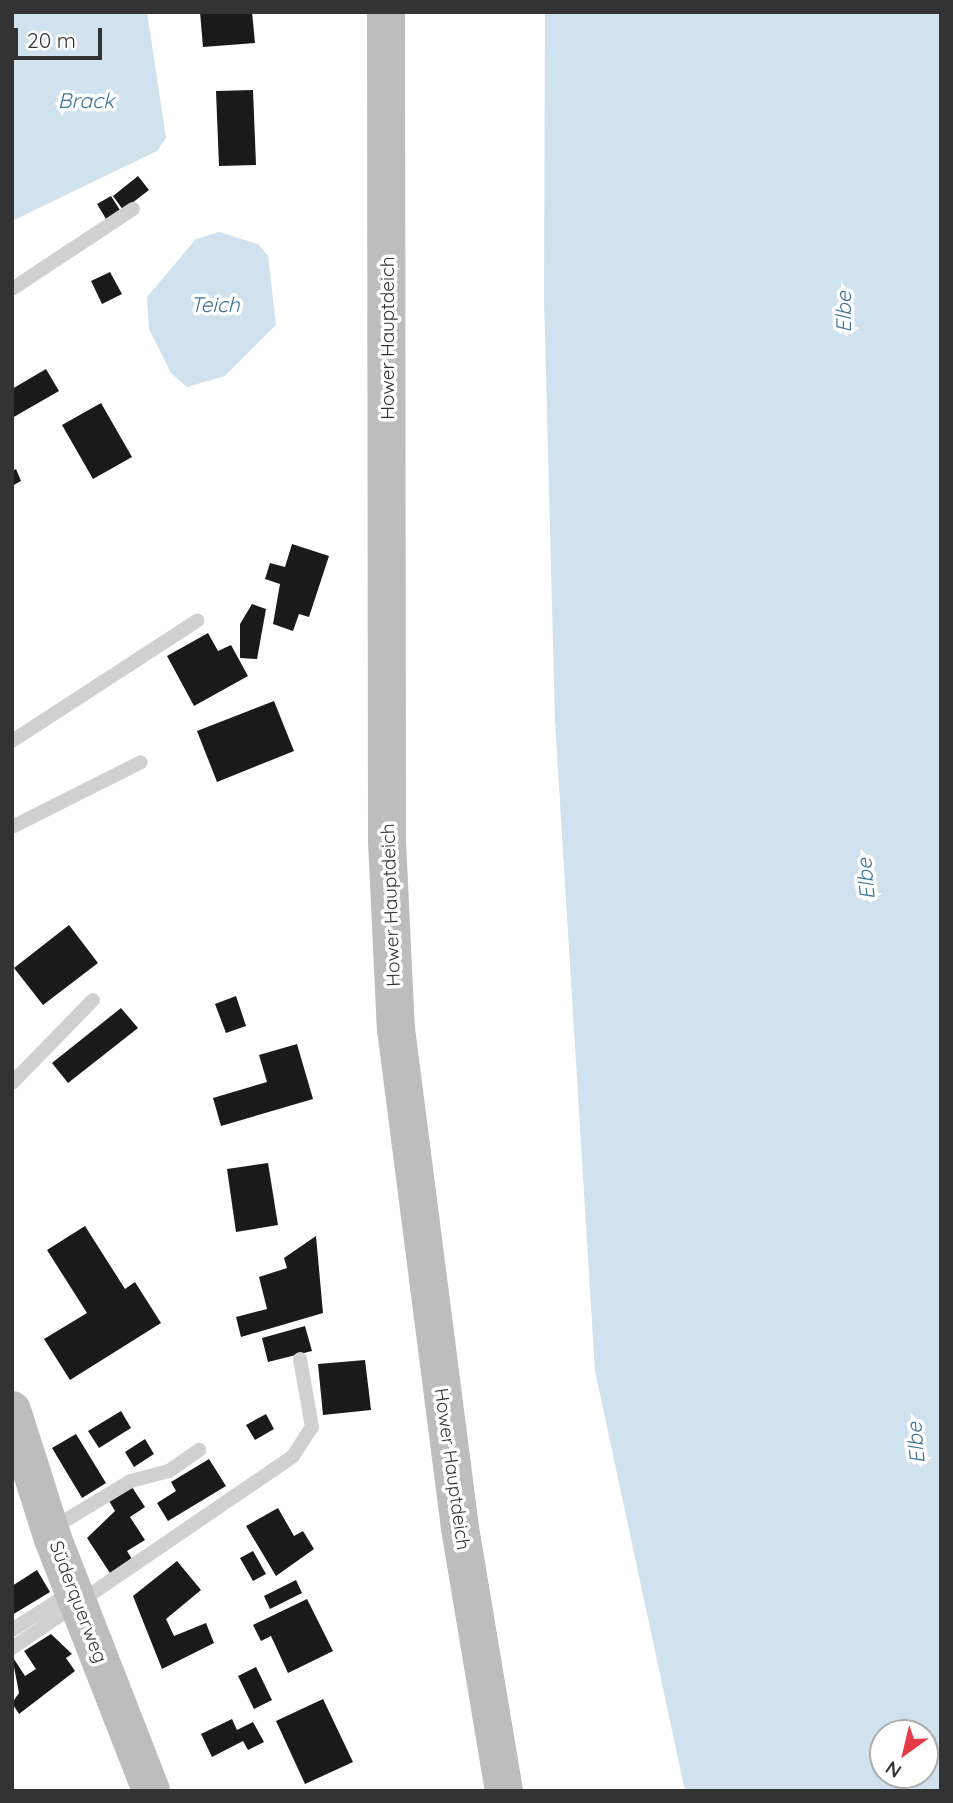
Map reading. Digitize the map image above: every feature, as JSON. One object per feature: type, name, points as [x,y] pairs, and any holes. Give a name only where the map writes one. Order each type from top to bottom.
[{"type":"street","name":"Hower Hauptdeich","points":[[386,12],[387,841],[396,1029],[453,1478],[504,1791]]},
{"type":"street","name":"Süderquerweg","points":[[12,1410],[20,1464],[50,1530],[151,1791]]},
{"type":"lane","points":[[12,289],[133,209]]},
{"type":"lane","points":[[12,741],[197,621]]},
{"type":"lane","points":[[12,827],[141,762]]},
{"type":"lane","points":[[12,1083],[93,1000]]},
{"type":"lane","points":[[12,1647],[76,1599],[300,1448],[312,1427],[300,1359]]},
{"type":"lane","points":[[50,1530],[131,1481],[169,1471],[200,1450]]},
{"type":"lane","points":[[12,1630],[76,1599]]},
{"type":"water","name":"Brack","points":[[12,12],[147,12],[166,138],[157,151],[12,221]]},
{"type":"water","name":"Elbe","points":[[545,12],[941,12],[941,1791],[685,1791],[595,1371],[555,721],[544,297]]},
{"type":"water","name":"Teich","points":[[219,232],[258,244],[268,256],[276,325],[225,376],[187,387],[171,373],[149,329],[147,297],[196,239]]},
{"type":"building","points":[[200,12],[252,12],[255,43],[203,47]]},
{"type":"building","points":[[253,90],[256,165],[219,166],[216,91]]},
{"type":"building","points":[[138,176],[149,190],[123,210],[113,196]]},
{"type":"building","points":[[111,196],[120,210],[106,219],[97,204]]},
{"type":"building","points":[[110,272],[122,294],[102,304],[91,281]]},
{"type":"building","points":[[46,369],[59,391],[12,418],[12,389]]},
{"type":"building","points":[[101,403],[132,457],[93,479],[62,425]]},
{"type":"building","points":[[16,469],[21,481],[12,486],[12,471]]},
{"type":"building","points":[[292,544],[329,556],[309,617],[299,614],[293,631],[273,624],[280,584],[265,579],[270,563],[285,567]]},
{"type":"building","points":[[252,604],[266,609],[257,659],[240,658],[240,624]]},
{"type":"building","points":[[208,633],[218,651],[231,645],[248,676],[194,706],[167,656]]},
{"type":"building","points":[[274,701],[294,751],[217,782],[197,731]]},
{"type":"building","points":[[69,925],[98,963],[43,1005],[14,968]]},
{"type":"building","points":[[236,996],[246,1026],[226,1033],[215,1004]]},
{"type":"building","points":[[121,1008],[138,1028],[68,1083],[52,1063]]},
{"type":"building","points":[[297,1044],[313,1099],[221,1126],[213,1098],[267,1082],[259,1055]]},
{"type":"building","points":[[268,1163],[278,1225],[236,1232],[227,1169]]},
{"type":"building","points":[[85,1226],[125,1289],[135,1282],[161,1323],[70,1380],[44,1339],[87,1313],[47,1250]]},
{"type":"building","points":[[316,1236],[323,1313],[241,1337],[236,1317],[267,1309],[259,1277],[287,1268],[284,1258]]},
{"type":"building","points":[[305,1326],[312,1351],[268,1362],[262,1338]]},
{"type":"building","points":[[365,1360],[371,1410],[323,1415],[318,1364]]},
{"type":"building","points":[[121,1411],[131,1428],[99,1448],[88,1431]]},
{"type":"building","points":[[266,1414],[274,1429],[255,1440],[246,1425]]},
{"type":"building","points":[[76,1434],[106,1483],[82,1498],[52,1448]]},
{"type":"building","points":[[145,1439],[154,1454],[134,1467],[125,1452]]},
{"type":"building","points":[[209,1459],[226,1486],[168,1521],[157,1503],[176,1491],[171,1482]]},
{"type":"building","points":[[132,1487],[145,1507],[130,1517],[145,1540],[127,1551],[132,1559],[110,1573],[87,1538],[115,1511],[109,1501]]},
{"type":"building","points":[[278,1508],[294,1536],[303,1531],[314,1549],[276,1576],[246,1526]]},
{"type":"building","points":[[253,1551],[266,1574],[253,1581],[240,1558]]},
{"type":"building","points":[[177,1561],[201,1590],[166,1619],[174,1636],[206,1623],[214,1643],[162,1669],[133,1596]]},
{"type":"building","points":[[37,1570],[50,1592],[12,1615],[12,1586]]},
{"type":"building","points":[[296,1580],[302,1593],[270,1609],[264,1596]]},
{"type":"building","points":[[307,1599],[333,1651],[288,1673],[271,1636],[261,1641],[253,1625]]},
{"type":"building","points":[[51,1634],[72,1654],[66,1658],[75,1671],[19,1714],[12,1703],[19,1693],[12,1656],[25,1676],[36,1669],[24,1651]]},
{"type":"building","points":[[256,1667],[272,1700],[254,1709],[238,1676]]},
{"type":"building","points":[[323,1699],[353,1762],[305,1784],[276,1721]]},
{"type":"building","points":[[232,1719],[237,1730],[253,1722],[264,1742],[248,1750],[243,1741],[212,1757],[201,1734]]}]
